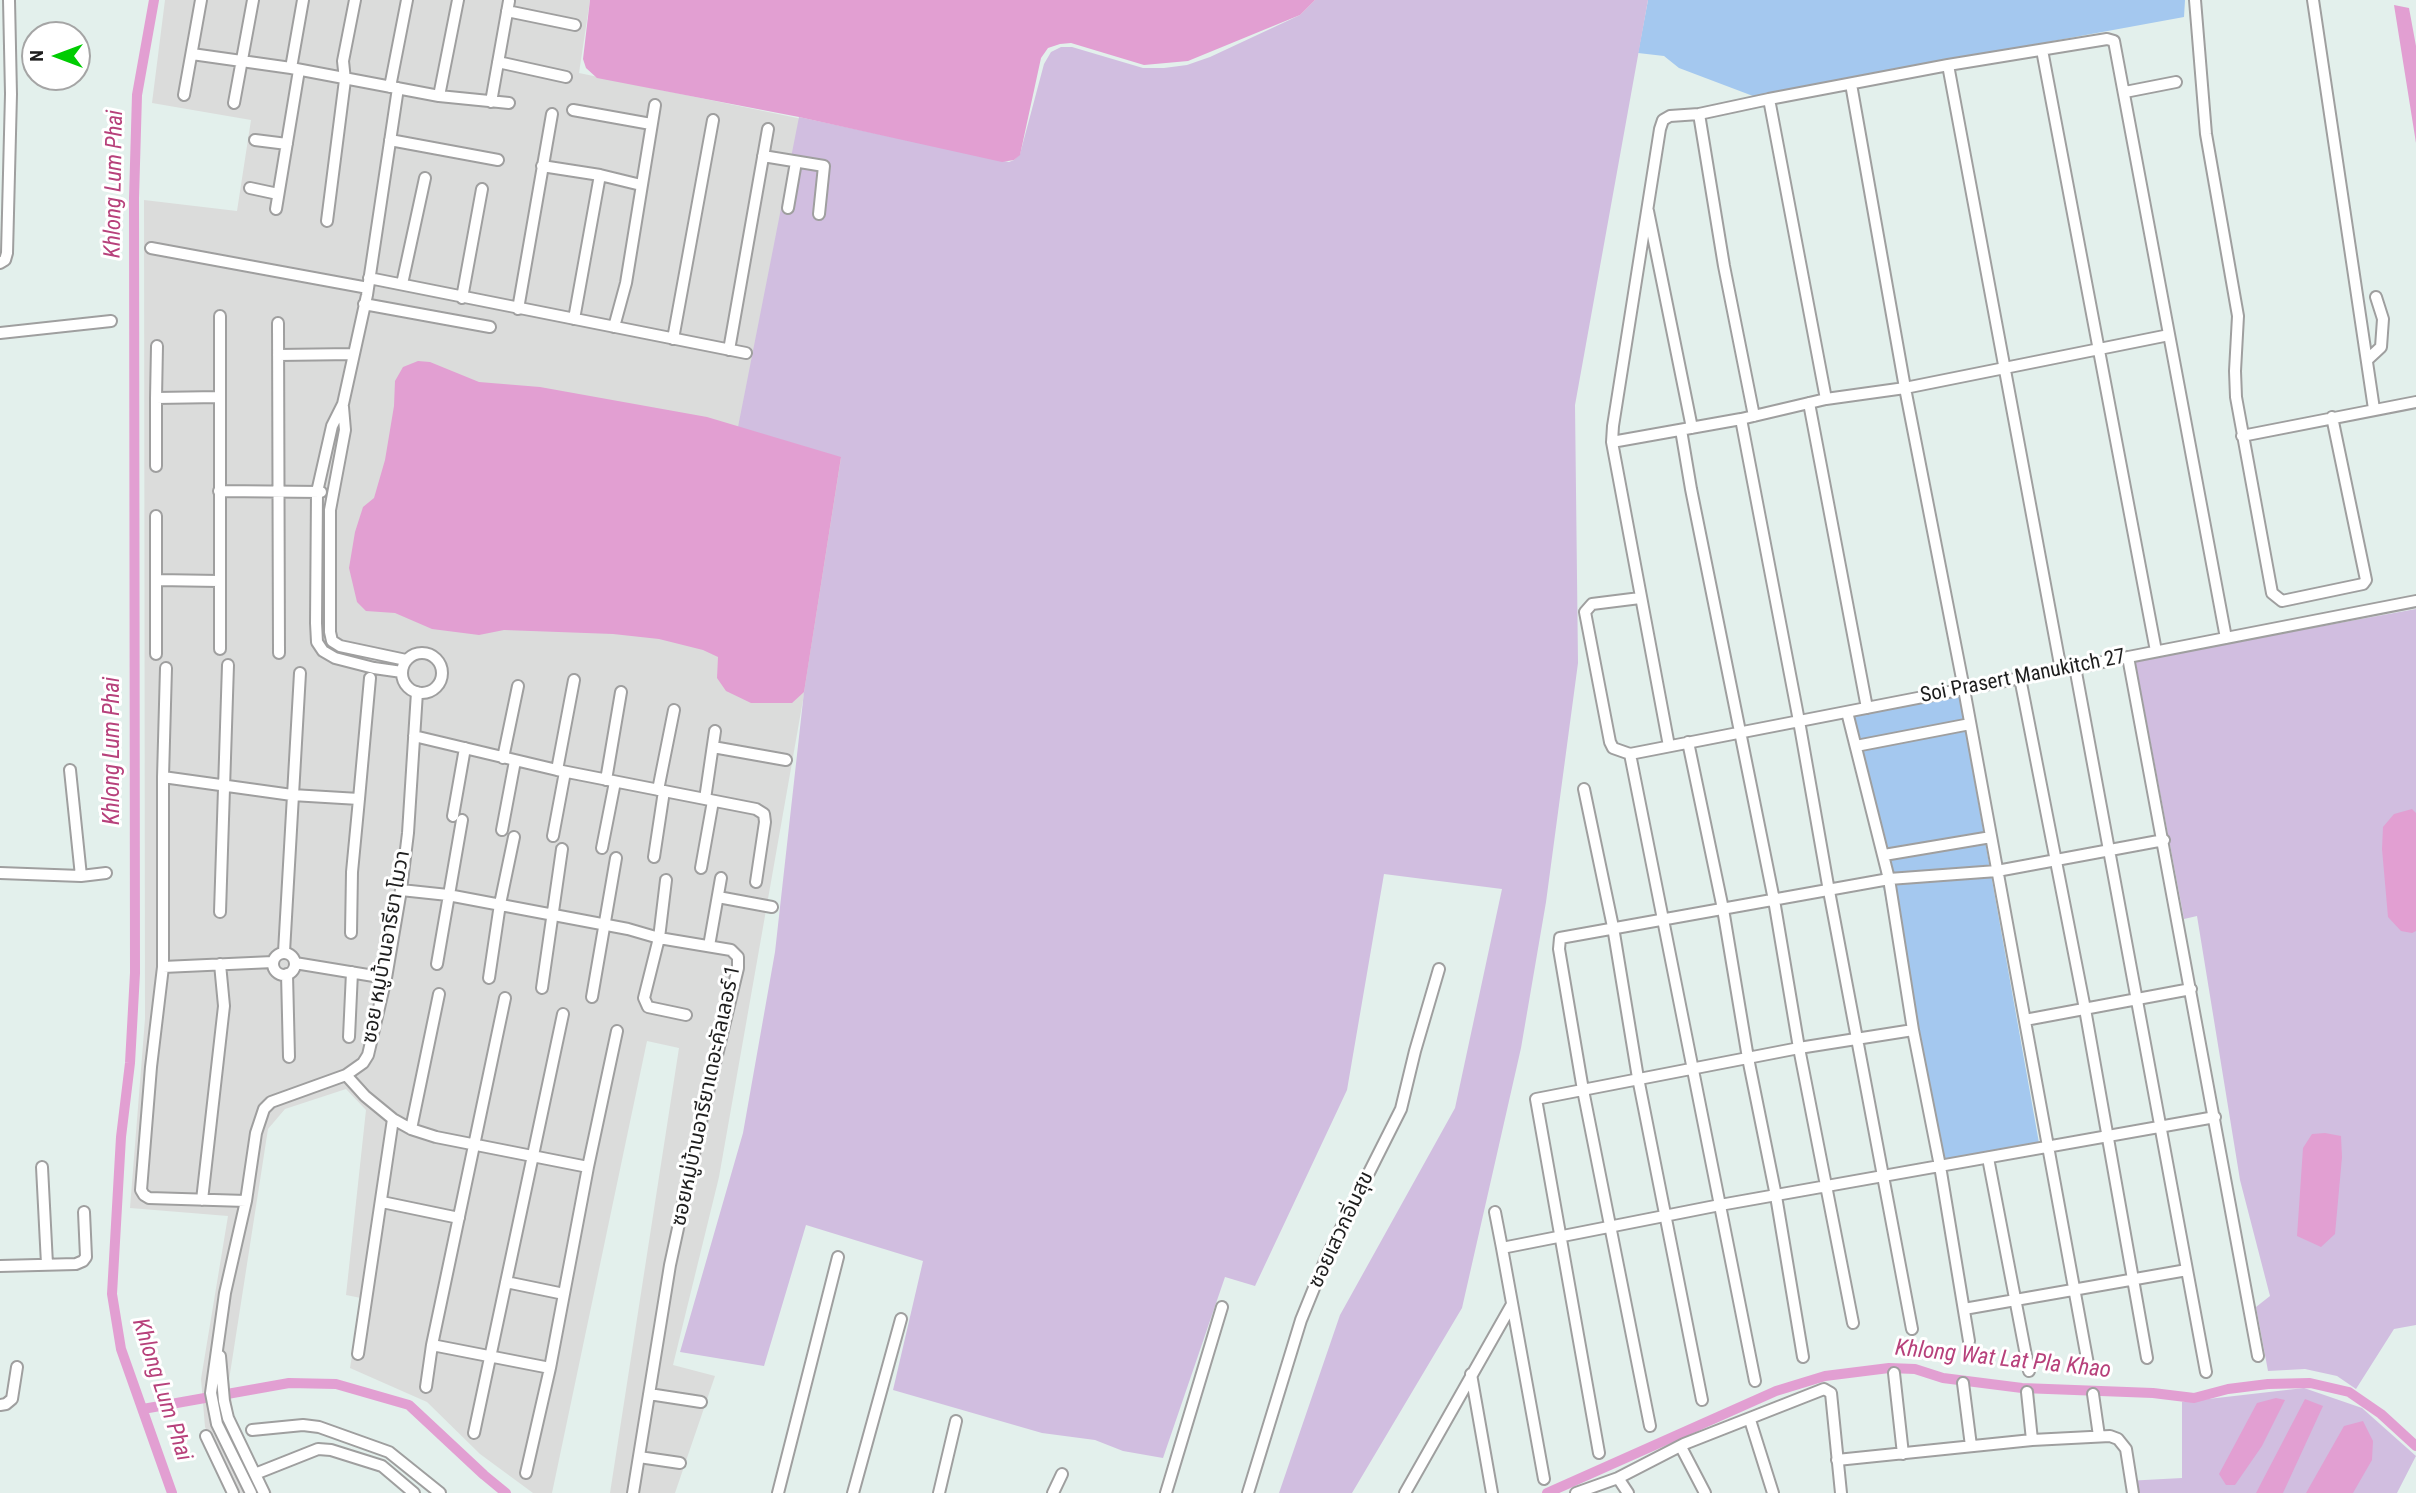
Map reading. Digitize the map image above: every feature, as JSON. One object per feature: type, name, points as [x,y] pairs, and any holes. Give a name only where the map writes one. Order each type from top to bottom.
[{"type":"street","points":[[3,262],[4,39],[9,0]]},
{"type":"street","points":[[184,95],[201,0]]},
{"type":"street","points":[[234,103],[253,0]]},
{"type":"street","points":[[276,209],[287,144],[303,0]]},
{"type":"street","points":[[327,221],[345,80],[343,61],[355,0]]},
{"type":"street","points":[[402,672],[335,658],[323,652],[317,642],[317,492],[332,426],[343,404],[368,283],[390,140],[394,87],[407,0]]},
{"type":"street","points":[[439,96],[458,0]]},
{"type":"street","points":[[2195,0],[2206,134],[2238,316],[2235,386],[2272,593],[2277,600],[2286,601],[2363,584],[2366,580],[2332,418]]},
{"type":"street","points":[[2314,0],[2374,409]]},
{"type":"street","points":[[491,102],[508,6],[575,25]]},
{"type":"street","points":[[1669,746],[1612,442],[1660,129],[1663,120],[1670,116],[1699,114],[1948,65],[2112,39],[2117,46],[2226,638]]},
{"type":"street","points":[[2042,50],[2156,651]]},
{"type":"street","points":[[192,54],[295,69],[439,96],[509,103]]},
{"type":"street","points":[[498,62],[566,78]]},
{"type":"street","points":[[1948,65],[2061,670]]},
{"type":"street","points":[[2125,92],[2176,82]]},
{"type":"street","points":[[1851,84],[1905,388],[1964,689],[2088,1364]]},
{"type":"street","points":[[1769,99],[1826,399]]},
{"type":"street","points":[[614,327],[626,283],[654,105]]},
{"type":"street","points":[[573,110],[651,124]]},
{"type":"street","points":[[518,309],[552,114]]},
{"type":"street","points":[[1699,114],[1724,266],[1754,416]]},
{"type":"street","points":[[673,339],[713,120]]},
{"type":"street","points":[[729,350],[768,129]]},
{"type":"street","points":[[255,140],[287,144]]},
{"type":"street","points":[[390,140],[498,160]]},
{"type":"street","points":[[763,156],[824,166],[819,214]]},
{"type":"street","points":[[788,208],[796,162]]},
{"type":"street","points":[[542,166],[641,185]]},
{"type":"street","points":[[574,319],[600,175]]},
{"type":"street","points":[[402,285],[425,178]]},
{"type":"street","points":[[250,188],[278,194]]},
{"type":"street","points":[[462,298],[482,189]]},
{"type":"street","points":[[1647,205],[1686,429],[1691,489],[1774,900],[1799,1048],[1853,1323]]},
{"type":"street","points":[[151,248],[368,283],[402,285],[746,353]]},
{"type":"street","points":[[2367,360],[2381,347],[2382,319],[2376,296]]},
{"type":"street","points":[[364,304],[490,327]]},
{"type":"street","points":[[220,316],[220,649]]},
{"type":"street","points":[[0,333],[111,321]]},
{"type":"street","points":[[278,323],[279,653]]},
{"type":"street","points":[[1612,442],[1741,419],[1826,399],[1905,388],[2169,335]]},
{"type":"street","points":[[156,466],[157,346]]},
{"type":"street","points":[[278,355],[354,354]]},
{"type":"street","points":[[156,398],[219,397]]},
{"type":"street","points":[[2242,436],[2416,402]]},
{"type":"street","points":[[1809,403],[1867,708]]},
{"type":"street","points":[[343,404],[345,430],[330,510],[332,642],[406,660]]},
{"type":"street","points":[[1741,419],[1912,1329]]},
{"type":"street","points":[[219,491],[333,493]]},
{"type":"street","points":[[156,516],[156,654]]},
{"type":"street","points":[[157,580],[219,581]]},
{"type":"street","points":[[1640,598],[1592,604],[1585,612],[1610,742],[1613,748],[1630,754],[1755,1381]]},
{"type":"street","name":"Soi Prasert Manukitch 27","points":[[1630,754],[2416,601]]},
{"type":"street","points":[[421,653],[429,654],[441,666],[442,675],[439,682],[426,692],[417,692],[406,685],[402,672],[406,660],[421,653]]},
{"type":"street","points":[[2128,657],[2258,1356]]},
{"type":"street","points":[[220,912],[228,665]]},
{"type":"street","points":[[2075,667],[2206,1372]]},
{"type":"street","points":[[166,668],[163,967],[151,1067],[141,1190],[149,1198],[246,1201]]},
{"type":"street","points":[[284,953],[300,673]]},
{"type":"street","points":[[351,933],[352,872],[370,678]]},
{"type":"street","points":[[2020,678],[2085,1009],[2147,1358]]},
{"type":"street","points":[[553,836],[574,680]]},
{"type":"street","points":[[502,830],[518,686]]},
{"type":"street","name":"ซอย หมูบ้านอารียา โมวา","points":[[217,1379],[218,1342],[225,1293],[246,1201],[256,1133],[264,1109],[271,1102],[346,1075],[368,1055],[386,978],[401,890],[408,832],[417,692]]},
{"type":"street","points":[[603,848],[621,692]]},
{"type":"street","points":[[654,857],[674,710]]},
{"type":"street","points":[[1847,712],[1889,879],[1913,1030],[1940,1166],[1969,1341]]},
{"type":"street","points":[[1856,747],[1970,724]]},
{"type":"street","points":[[701,868],[715,731]]},
{"type":"street","points":[[414,736],[561,771],[756,809],[765,814],[756,881]]},
{"type":"street","points":[[1688,742],[1723,909],[1803,1357]]},
{"type":"street","points":[[713,747],[786,760]]},
{"type":"street","points":[[437,964],[465,748]]},
{"type":"street","points":[[70,770],[80,876]]},
{"type":"street","points":[[163,777],[292,795],[359,799]]},
{"type":"street","points":[[1584,789],[1613,927],[1638,1078],[1702,1400]]},
{"type":"street","points":[[489,978],[499,904],[514,837]]},
{"type":"street","points":[[1884,855],[1991,837]]},
{"type":"street","points":[[1650,1426],[1609,1228],[1558,941],[1565,936],[1613,927],[1889,879],[1997,871],[2164,840]]},
{"type":"street","points":[[542,988],[562,849]]},
{"type":"street","points":[[592,997],[616,858]]},
{"type":"street","points":[[0,873],[80,876],[106,873]]},
{"type":"street","points":[[709,946],[721,878]]},
{"type":"street","points":[[666,880],[659,938],[644,998],[648,1007],[686,1015]]},
{"type":"street","name":"ซอยหมู่บ้านอารียาเดอะคัลเลอร์ 1","points":[[401,890],[499,904],[709,946],[734,952],[739,960],[702,1113],[676,1239],[633,1493]]},
{"type":"street","points":[[718,897],[772,907]]},
{"type":"street","points":[[284,953],[291,955],[295,963],[292,971],[287,974],[277,972],[273,962],[277,955],[284,953]]},
{"type":"street","points":[[163,967],[273,962]]},
{"type":"street","points":[[295,963],[386,978]]},
{"type":"street","points":[[202,1200],[224,1006],[220,964]]},
{"type":"street","name":"ซอยเสวกอิ่มสุข","points":[[1248,1493],[1301,1320],[1327,1256],[1401,1109],[1439,969]]},
{"type":"street","points":[[349,1037],[352,972]]},
{"type":"street","points":[[287,974],[289,1057]]},
{"type":"street","points":[[2025,1020],[2191,989]]},
{"type":"street","points":[[411,1129],[439,994]]},
{"type":"street","points":[[426,1387],[432,1345],[505,998]]},
{"type":"street","points":[[474,1433],[563,1014]]},
{"type":"street","points":[[1598,1453],[1536,1099],[1799,1048],[1913,1030]]},
{"type":"street","points":[[526,1473],[550,1368],[617,1031]]},
{"type":"street","points":[[346,1075],[365,1096],[393,1119],[411,1129],[474,1145],[588,1167]]},
{"type":"street","points":[[1502,1248],[1665,1218],[1720,1205],[2215,1117]]},
{"type":"street","points":[[358,1354],[393,1119]]},
{"type":"street","points":[[1988,1158],[2029,1371]]},
{"type":"street","points":[[42,1167],[47,1264]]},
{"type":"street","points":[[382,1202],[459,1217]]},
{"type":"street","points":[[0,1266],[76,1264],[85,1260],[84,1212]]},
{"type":"street","points":[[1495,1212],[1544,1479]]},
{"type":"street","points":[[778,1493],[838,1257]]},
{"type":"street","points":[[1964,1309],[2187,1270]]},
{"type":"street","points":[[506,1282],[564,1294]]},
{"type":"street","points":[[1405,1493],[1511,1306]]},
{"type":"street","points":[[1166,1493],[1222,1307]]},
{"type":"street","points":[[853,1493],[901,1319]]},
{"type":"street","points":[[432,1345],[550,1368]]},
{"type":"street","points":[[0,1405],[12,1399],[17,1367]]},
{"type":"street","points":[[1894,1373],[1903,1454]]},
{"type":"street","points":[[1471,1374],[1492,1493]]},
{"type":"street","points":[[217,1379],[226,1411],[264,1493]]},
{"type":"street","points":[[217,1379],[214,1414],[251,1493]]},
{"type":"street","points":[[1963,1383],[1971,1446]]},
{"type":"street","points":[[1576,1493],[1618,1478],[1681,1447],[1824,1388],[1831,1393],[1841,1493]]},
{"type":"street","points":[[2026,1392],[2032,1440]]},
{"type":"street","points":[[649,1394],[701,1402]]},
{"type":"street","points":[[2092,1394],[2099,1436]]},
{"type":"street","points":[[1750,1420],[1773,1493]]},
{"type":"street","points":[[939,1493],[956,1421]]},
{"type":"street","points":[[252,1430],[303,1425],[319,1427],[389,1452],[440,1493]]},
{"type":"street","points":[[206,1436],[233,1493]]},
{"type":"street","points":[[1837,1460],[2032,1440],[2099,1436],[2118,1439],[2126,1449],[2133,1493]]},
{"type":"street","points":[[1681,1447],[1705,1493]]},
{"type":"street","points":[[254,1474],[318,1449],[331,1450],[383,1466],[414,1493]]},
{"type":"street","points":[[639,1457],[680,1463]]},
{"type":"street","points":[[1053,1493],[1062,1474]]},
{"type":"street","points":[[1618,1478],[1628,1493]]},
{"type":"shaded area","points":[[165,0],[590,0],[579,73],[841,127],[846,456],[719,1177],[673,1365],[715,1376],[675,1493],[610,1493],[679,1048],[647,1041],[552,1493],[533,1493],[480,1454],[427,1402],[350,1368],[361,1298],[346,1295],[366,1110],[346,1089],[285,1109],[268,1129],[229,1380],[234,1419],[272,1493],[236,1493],[205,1427],[201,1379],[228,1216],[130,1208],[145,1019],[144,200],[237,211],[251,120],[152,103]]},
{"type":"shaded area","points":[[590,0],[1315,0],[1300,15],[1188,61],[1144,65],[1071,43],[1048,48],[1041,58],[1020,155],[1014,160],[1002,162],[799,117],[597,78],[586,68],[583,59]]},
{"type":"shaded area","points":[[1315,0],[1648,0],[1575,405],[1578,663],[1546,902],[1521,1048],[1462,1308],[1352,1493],[1279,1493],[1340,1315],[1455,1108],[1502,889],[1384,874],[1347,1090],[1255,1286],[1225,1277],[1163,1458],[1123,1451],[1095,1440],[1042,1433],[893,1390],[923,1261],[806,1225],[764,1366],[680,1352],[743,1133],[775,952],[804,692],[841,458],[738,427],[799,117],[1009,162],[1020,154],[1044,64],[1051,52],[1061,47],[1072,47],[1143,68],[1187,65],[1300,15]]},
{"type":"shaded area","points":[[1648,0],[2185,0],[2184,17],[1753,96],[1679,68],[1664,56],[1638,53]]},
{"type":"shaded area","points":[[2394,5],[2409,8],[2416,46],[2416,143]]},
{"type":"shaded area","points":[[418,361],[430,362],[479,382],[540,387],[707,417],[841,457],[804,692],[792,703],[751,703],[726,691],[717,678],[718,657],[703,650],[659,639],[613,634],[504,630],[479,635],[432,629],[395,613],[366,611],[357,602],[349,568],[355,532],[363,507],[374,498],[385,460],[394,406],[395,381],[403,367]]},
{"type":"shaded area","points":[[2416,609],[2416,1325],[2394,1329],[2356,1389],[2337,1376],[2305,1369],[2268,1371],[2256,1307],[2270,1296],[2240,1180],[2197,916],[2184,919],[2135,660]]},
{"type":"shaded area","points":[[1959,695],[2041,1154],[1937,1173],[1851,716]]},
{"type":"shaded area","points":[[2412,809],[2416,813],[2416,931],[2412,933],[2401,931],[2388,917],[2382,849],[2383,827],[2394,814]]},
{"type":"shaded area","points":[[2312,1134],[2341,1136],[2342,1157],[2335,1234],[2321,1247],[2297,1236],[2303,1148]]},
{"type":"shaded area","points":[[2304,1388],[2362,1408],[2416,1456],[2397,1493],[2127,1493],[2126,1481],[2182,1478],[2182,1402]]},
{"type":"shaded area","points":[[2276,1398],[2285,1400],[2262,1446],[2235,1485],[2226,1485],[2219,1474],[2257,1403]]},
{"type":"shaded area","points":[[2305,1399],[2323,1406],[2283,1493],[2256,1493]]},
{"type":"shaded area","points":[[2363,1421],[2373,1441],[2372,1460],[2353,1493],[2306,1493],[2344,1426]]},
{"type":"waterway","name":"Khlong Lum Phai","points":[[154,0],[137,95],[134,198],[135,973],[130,1063],[121,1137],[112,1294],[121,1349],[172,1493]]},
{"type":"waterway","name":"Khlong Wat Lat Pla Khao","points":[[1547,1493],[1776,1391],[1825,1376],[1889,1368],[1915,1369],[1943,1378],[2022,1388],[2153,1393],[2194,1398],[2228,1389],[2310,1383],[2349,1392],[2381,1414],[2416,1446]]},
{"type":"waterway","name":"Khlong Wat Lat Pla Khao","points":[[143,1409],[289,1383],[336,1384],[409,1405],[506,1493]]}]
